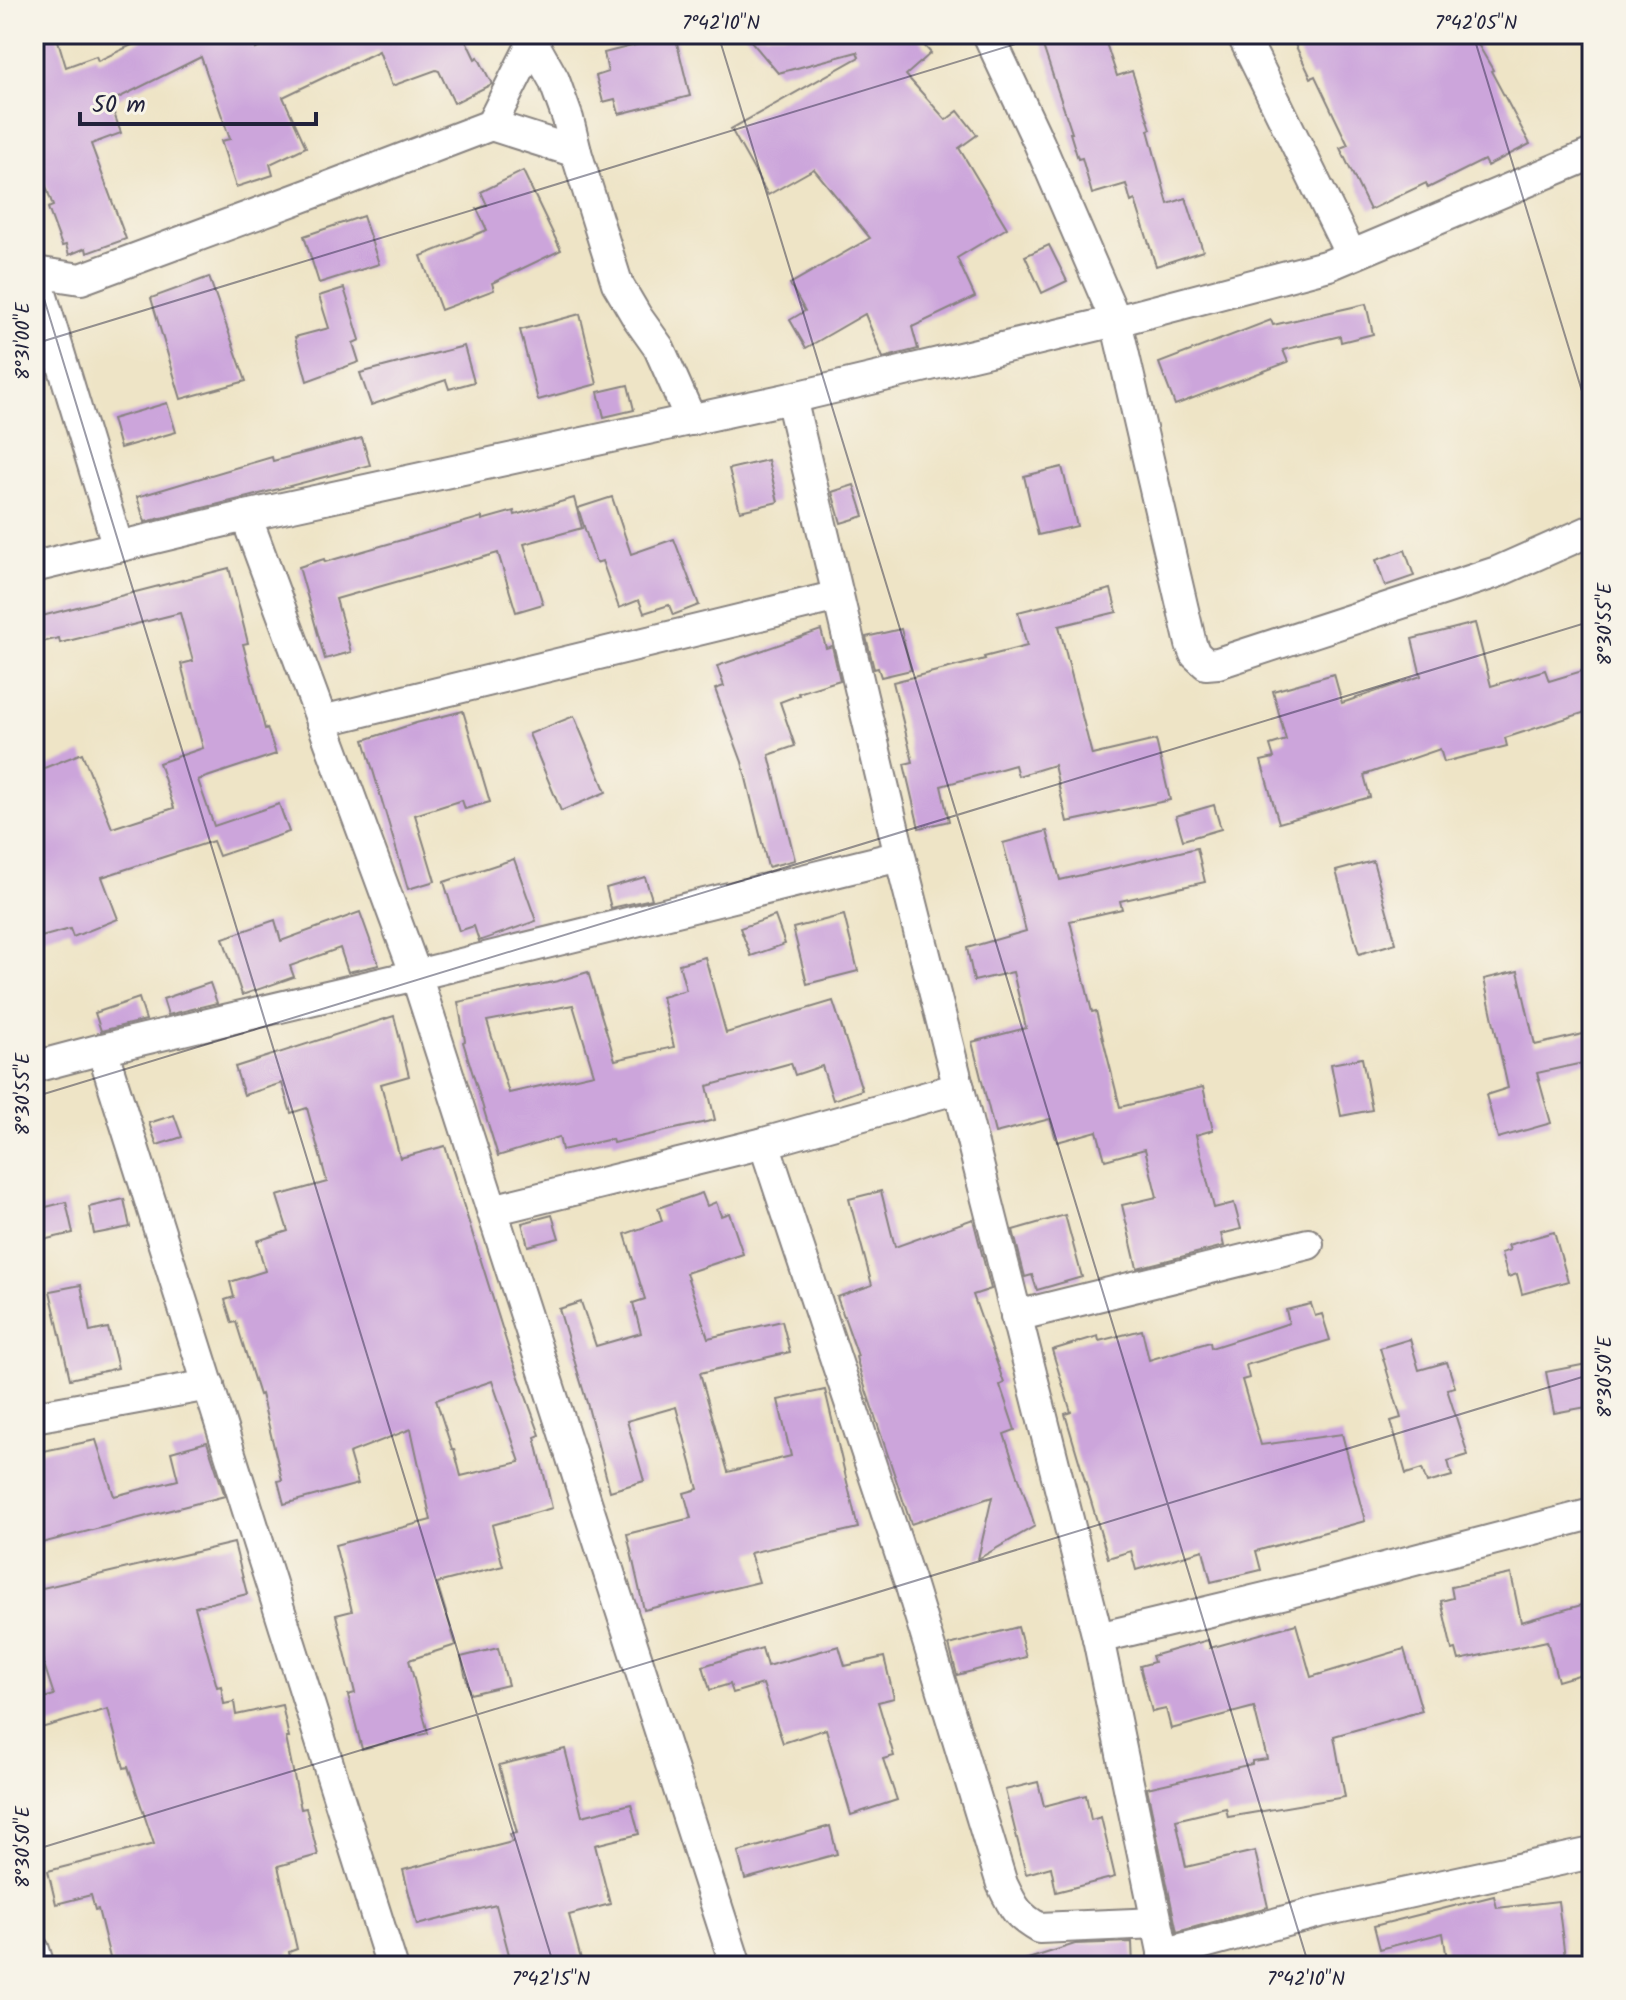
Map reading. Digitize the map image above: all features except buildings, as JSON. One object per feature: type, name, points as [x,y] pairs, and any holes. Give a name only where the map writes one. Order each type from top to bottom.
[{"type":"street","points":[[988,34],[1116,321],[1191,644],[1195,654],[1206,664],[1218,663],[1497,572],[1592,530]]},
{"type":"street","points":[[1242,34],[1351,255]]},
{"type":"street","points":[[491,125],[530,38]]},
{"type":"street","points":[[530,38],[554,80],[568,119],[617,283],[659,348],[691,420]]},
{"type":"street","points":[[118,547],[34,271],[81,279],[491,125],[576,152]]},
{"type":"street","points":[[34,567],[246,516],[791,398],[1116,321],[1329,265],[1592,154]]},
{"type":"street","points":[[51,325],[81,279]]},
{"type":"street","points":[[791,398],[900,856],[1098,1638],[1165,1960],[1319,1912],[1592,1853]]},
{"type":"street","points":[[246,516],[416,975],[736,1966]]},
{"type":"street","points":[[322,721],[838,596]]},
{"type":"street","points":[[34,1067],[900,856]]},
{"type":"street","points":[[102,1049],[392,1966]]},
{"type":"street","points":[[492,1210],[764,1143],[959,1088]]},
{"type":"street","points":[[764,1143],[911,1586],[1002,1884],[1015,1910],[1024,1920],[1039,1928],[1157,1923]]},
{"type":"street","points":[[1016,1316],[1308,1244]]},
{"type":"street","points":[[34,1417],[209,1385]]},
{"type":"street","points":[[1098,1638],[1592,1514]]},
{"type":"street","points":[[34,1950],[39,1966]]}]
